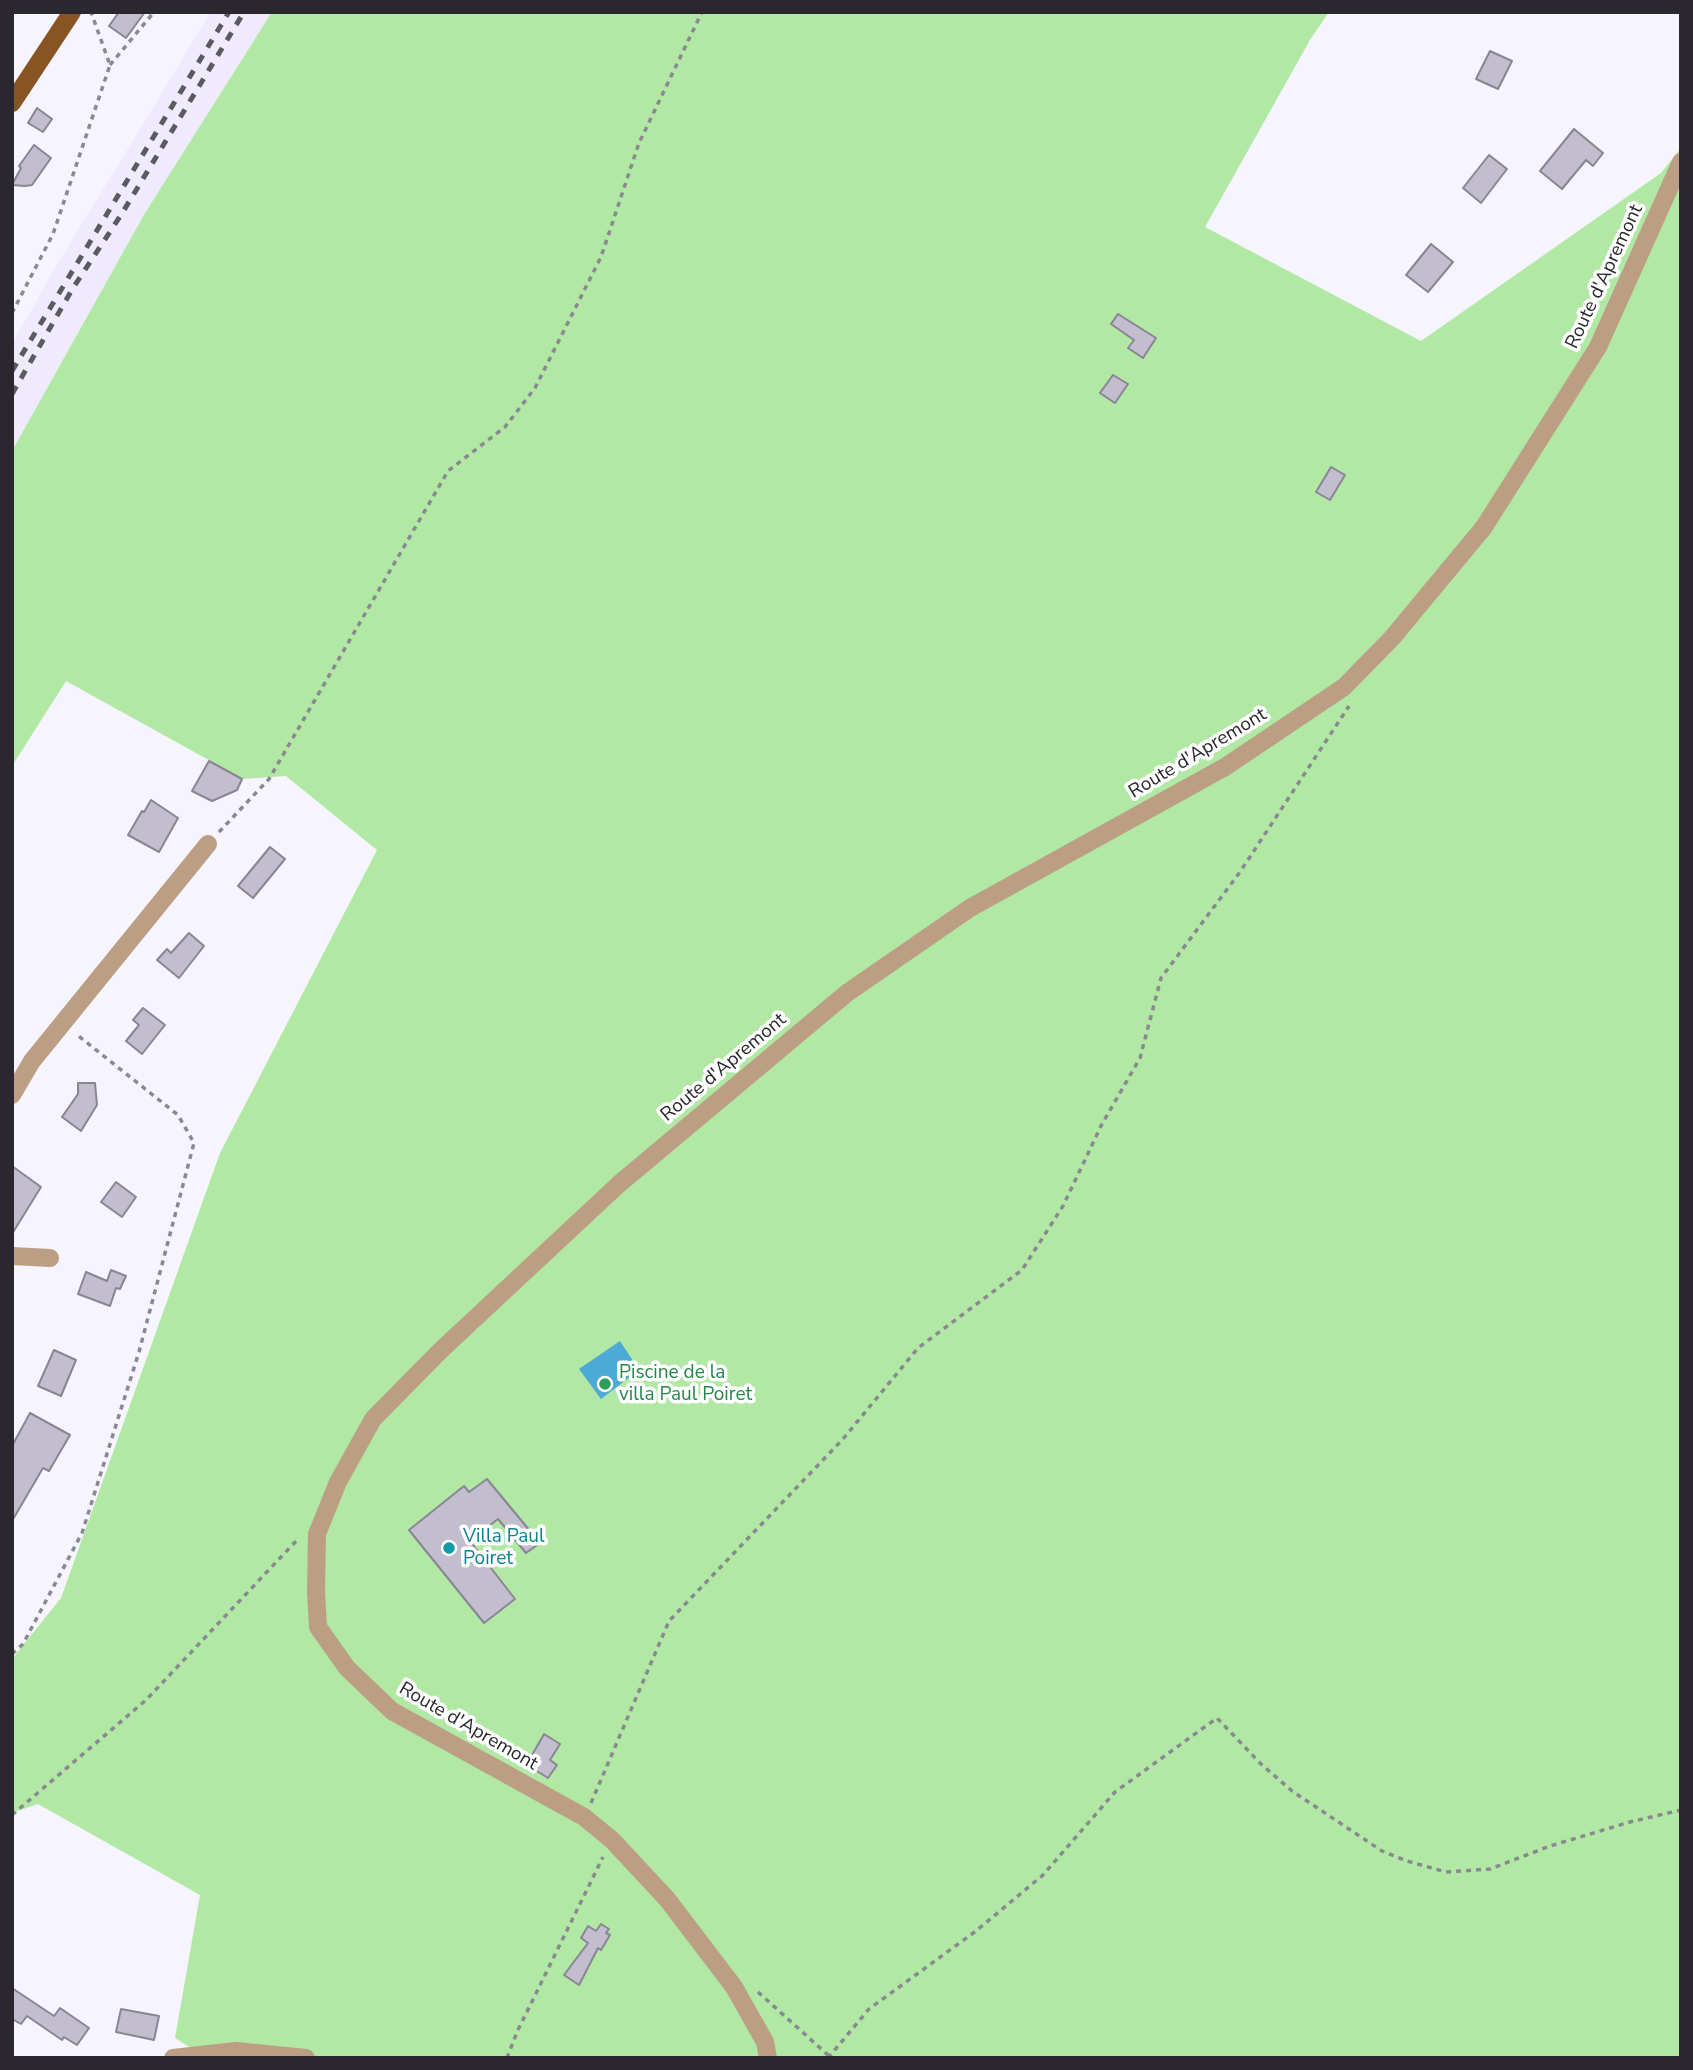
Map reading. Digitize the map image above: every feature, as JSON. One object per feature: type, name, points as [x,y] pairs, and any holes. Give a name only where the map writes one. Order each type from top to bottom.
[{"type":"main road","points":[[12,82],[58,12]]},
{"type":"main road","points":[[12,103],[72,12]]},
{"type":"street","name":"Route d'Apremont","points":[[768,2058],[765,2042],[734,1987],[667,1899],[612,1840],[584,1817],[392,1711],[347,1668],[318,1627],[316,1592],[317,1534],[338,1482],[373,1419],[440,1350],[619,1184],[847,993],[970,908],[1225,767],[1344,687],[1392,638],[1491,516],[1598,347],[1681,162]]},
{"type":"street","points":[[12,1095],[32,1061],[208,844]]},
{"type":"street","points":[[12,1256],[50,1258]]},
{"type":"street","points":[[173,2058],[236,2051],[306,2058]]},
{"type":"path","points":[[91,12],[110,65]]},
{"type":"path","points":[[12,313],[53,234],[110,65],[154,12]]},
{"type":"path","points":[[208,844],[269,779],[448,471],[505,426],[535,388],[601,257],[639,143],[702,12]]},
{"type":"path","points":[[584,1817],[669,1621],[844,1439],[918,1348],[1022,1270],[1063,1206],[1102,1124],[1140,1058],[1161,978],[1240,873],[1353,699]]},
{"type":"path","points":[[12,1654],[23,1644],[82,1533],[139,1352],[194,1143],[178,1115],[64,1023]]},
{"type":"path","points":[[12,1815],[146,1700],[299,1538],[317,1534]]},
{"type":"path","points":[[828,2058],[869,2008],[976,1931],[1043,1875],[1115,1792],[1217,1718],[1261,1764],[1293,1791],[1382,1851],[1446,1872],[1490,1869],[1563,1842],[1681,1810]]},
{"type":"path","points":[[506,2058],[612,1840]]},
{"type":"shaded area","points":[[211,12],[272,12],[145,213],[12,451],[12,344]]},
{"type":"green space","points":[[272,12],[1329,12],[1310,40],[1205,227],[1421,341],[1661,173],[1681,148],[1681,2058],[207,2058],[175,2038],[200,1895],[38,1804],[12,1813],[12,1659],[61,1598],[220,1153],[377,850],[286,776],[243,779],[66,681],[12,766],[12,451],[145,213]]},
{"type":"water","name":"Piscine de la villa Paul Poiret","points":[[620,1341],[639,1370],[601,1399],[579,1369]]},
{"type":"building","points":[[119,12],[145,12],[126,38],[109,26]]},
{"type":"building","points":[[1490,51],[1512,61],[1498,89],[1476,79]]},
{"type":"building","points":[[37,108],[52,119],[43,132],[28,123]]},
{"type":"building","points":[[1574,129],[1603,153],[1593,166],[1586,160],[1562,189],[1540,171]]},
{"type":"building","points":[[34,145],[51,158],[32,185],[12,185],[21,168],[19,166]]},
{"type":"building","points":[[1489,155],[1507,169],[1481,203],[1463,188]]},
{"type":"building","points":[[1431,244],[1453,262],[1428,292],[1406,275]]},
{"type":"building","points":[[1118,314],[1156,338],[1143,358],[1128,348],[1134,340],[1111,324]]},
{"type":"building","points":[[1113,375],[1128,384],[1115,403],[1100,393]]},
{"type":"building","points":[[1331,467],[1345,475],[1330,500],[1316,492]]},
{"type":"building","points":[[209,761],[242,779],[237,790],[212,801],[192,791]]},
{"type":"building","points":[[151,800],[178,818],[159,852],[128,835]]},
{"type":"building","points":[[270,847],[285,859],[253,898],[238,886]]},
{"type":"building","points":[[189,933],[204,946],[179,978],[157,960],[167,949],[171,953]]},
{"type":"building","points":[[143,1008],[165,1025],[142,1054],[126,1041],[139,1025],[133,1020]]},
{"type":"building","points":[[78,1083],[95,1083],[97,1105],[81,1131],[62,1117],[78,1094]]},
{"type":"building","points":[[12,1166],[41,1187],[12,1234]]},
{"type":"building","points":[[116,1182],[136,1197],[122,1217],[101,1202]]},
{"type":"building","points":[[111,1270],[126,1276],[120,1289],[116,1288],[110,1306],[78,1294],[86,1272],[107,1281]]},
{"type":"building","points":[[54,1350],[76,1360],[61,1396],[38,1386]]},
{"type":"building","points":[[30,1413],[70,1435],[49,1471],[43,1468],[12,1521],[12,1446]]},
{"type":"building","name":"Villa Paul Poiret","points":[[487,1479],[540,1543],[526,1553],[498,1519],[470,1541],[515,1599],[484,1623],[409,1530],[464,1486],[469,1492]]},
{"type":"building","points":[[544,1734],[560,1744],[550,1760],[557,1765],[548,1778],[532,1768],[536,1760],[531,1757]]},
{"type":"building","points":[[601,1924],[609,1929],[606,1933],[610,1935],[601,1950],[598,1948],[579,1985],[564,1975],[588,1943],[581,1938],[588,1926],[596,1931]]},
{"type":"building","points":[[12,1988],[54,2016],[60,2008],[89,2028],[77,2045],[64,2037],[62,2040],[27,2016],[21,2024],[12,2019]]},
{"type":"building","points":[[121,2009],[159,2016],[154,2040],[116,2032]]},
{"type":"railway","points":[[12,371],[229,12]]},
{"type":"railway","points":[[12,394],[73,288],[121,215],[244,12]]},
{"type":"place","name":"Piscine de la villa Paul Poiret","points":[[605,1384]]},
{"type":"place","name":"Villa Paul Poiret","points":[[449,1548]]}]
